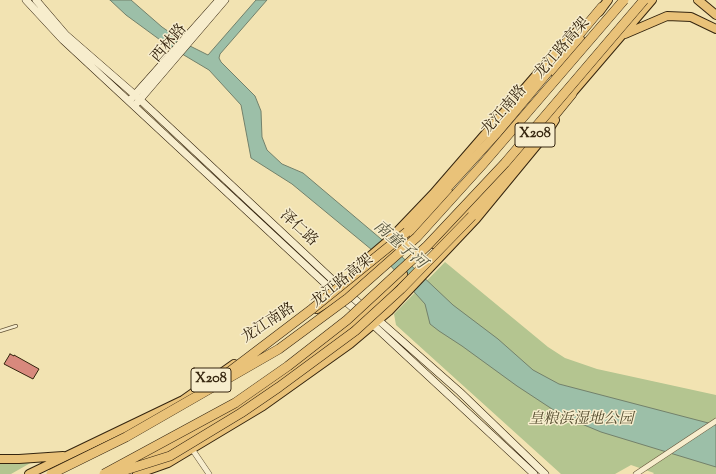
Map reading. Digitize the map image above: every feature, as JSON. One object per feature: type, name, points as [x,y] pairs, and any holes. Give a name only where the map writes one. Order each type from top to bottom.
[{"type":"highway","name":"龙江路高架","points":[[51,474],[126,437],[286,344],[348,298],[417,237],[482,165],[624,0]]},
{"type":"highway","name":"龙江路高架","points":[[104,474],[235,403],[288,366],[347,320],[427,246],[505,163],[644,0]]},
{"type":"highway","points":[[198,396],[318,304],[407,232],[496,134],[605,2]]},
{"type":"highway","points":[[113,474],[170,456],[241,413],[355,331],[401,290],[472,216],[572,94]]},
{"type":"main road","name":"X208","points":[[123,474],[277,383],[364,312],[467,213],[572,94],[652,0]]},
{"type":"main road","points":[[698,0],[716,15]]},
{"type":"main road","points":[[266,340],[389,240],[433,194],[557,51],[605,2]]},
{"type":"main road","name":"龙江南路","points":[[30,474],[183,400],[266,340],[342,293],[379,264],[396,250],[459,186],[553,78],[605,2]]},
{"type":"main road","points":[[622,35],[667,16],[691,17],[715,29]]},
{"type":"main road","points":[[151,474],[263,406],[350,344],[375,322],[408,291],[476,219],[546,134],[572,94]]},
{"type":"main road","points":[[137,474],[168,463],[220,417]]},
{"type":"main road","points":[[0,459],[70,455]]},
{"type":"street","name":"泽仁路","points":[[26,0],[63,40],[135,100]]},
{"type":"street","name":"泽仁路","points":[[36,0],[66,35],[334,286],[375,322],[534,474]]},
{"type":"street","name":"西林路","points":[[190,38],[219,0]]},
{"type":"street","name":"西林路","points":[[135,100],[225,0]]},
{"type":"street","name":"泽仁路","points":[[375,322],[460,392],[546,474]]},
{"type":"street","points":[[636,474],[716,421]]},
{"type":"street","points":[[192,449],[209,474]]},
{"type":"lane","points":[[0,330],[16,326]]},
{"type":"green space","name":"皇粮浜湿地公园","points":[[445,262],[548,347],[565,358],[597,369],[716,395],[716,474],[653,474],[654,473],[631,465],[615,474],[561,474],[396,325],[394,314]]},
{"type":"green space","points":[[33,459],[34,461],[11,474],[0,474],[0,463]]},
{"type":"shaded area","points":[[110,0],[131,0],[162,27],[188,45],[208,55],[256,0],[267,0],[220,54],[219,58],[221,62],[255,96],[261,111],[262,137],[267,150],[282,164],[303,173],[400,255],[453,305],[498,339],[533,370],[559,384],[716,425],[716,467],[601,432],[577,422],[552,409],[517,386],[439,331],[430,324],[425,304],[389,264],[292,184],[251,158],[241,105],[209,70],[167,45],[126,15]]},
{"type":"building","points":[[10,354],[39,369],[33,379],[4,364]]},
{"type":"water label","name":"南童子河","points":[[399,246]]}]
